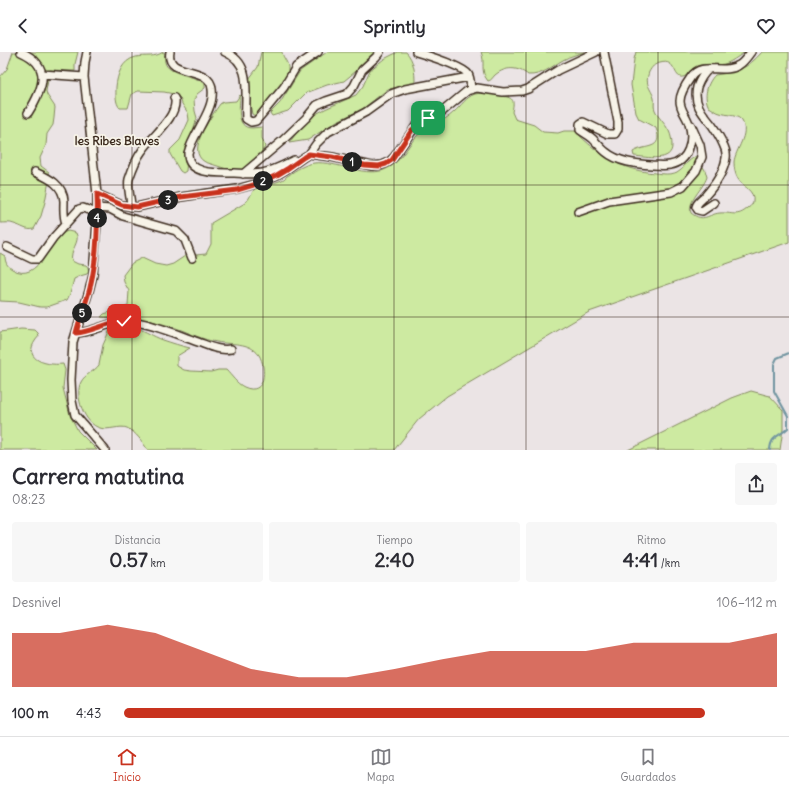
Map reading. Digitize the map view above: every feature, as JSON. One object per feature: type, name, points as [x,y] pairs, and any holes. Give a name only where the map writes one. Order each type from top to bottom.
[{"type":"street","points":[[21,52],[38,62],[42,74],[40,91],[28,113]]},
{"type":"street","points":[[88,52],[84,66],[84,77],[97,194],[97,222],[91,284],[72,348],[71,392],[74,412],[105,450]]},
{"type":"street","points":[[170,52],[170,60],[174,65],[204,76],[210,81],[212,87],[210,104],[189,148],[188,156],[190,163],[197,168],[210,172],[243,174],[266,172],[306,156],[332,157],[372,166],[386,164],[394,157],[415,127],[423,121],[443,111],[471,89],[503,92],[525,90],[558,70],[596,52]]},
{"type":"street","points":[[224,52],[235,59],[245,75],[246,119],[251,122],[259,118],[268,108],[284,88],[296,67],[318,52]]},
{"type":"street","points":[[243,174],[282,141],[317,105],[347,94],[354,86],[362,70],[380,52]]},
{"type":"street","points":[[416,52],[461,69],[467,73],[469,76],[471,89]]},
{"type":"street","points":[[604,52],[617,118],[617,133],[610,135],[585,122],[581,122],[580,126],[582,131],[591,137],[604,150],[616,158],[635,163],[662,166],[675,164],[684,158],[690,146],[688,121]]},
{"type":"street","points":[[578,212],[609,201],[671,192],[683,186],[700,165],[702,157],[700,145],[695,133],[681,107],[681,95],[686,83],[699,69],[725,69],[737,66],[744,61],[751,52]]},
{"type":"street","points":[[709,69],[699,81],[696,91],[696,100],[700,111],[713,126],[721,140],[725,149],[726,157],[718,179],[696,207],[698,210],[702,211],[714,203]]},
{"type":"street","points":[[42,74],[84,77]]},
{"type":"street","points":[[97,194],[122,205],[131,207],[177,198],[224,192],[248,186],[284,171],[306,156],[332,129],[366,112],[394,92],[469,76]]},
{"type":"street","points":[[131,207],[129,190],[131,173],[141,152],[167,122],[175,105],[176,100],[174,98]]},
{"type":"street","points":[[35,172],[55,182],[61,190],[64,196],[64,216],[66,223]]},
{"type":"street","points":[[7,247],[32,259],[38,259],[66,223],[81,208],[97,210],[110,209],[131,218],[176,231],[185,240],[192,258]]},
{"type":"street","points":[[76,333],[84,332],[113,322],[129,321],[154,326],[216,349],[231,349]]},
{"type":"green space","points":[[13,52],[78,52],[75,71],[50,70],[46,91],[55,107],[54,118],[53,125],[47,134],[46,145],[40,158],[41,166],[49,172],[50,175],[41,216],[34,229],[26,229],[11,223],[0,223],[0,77],[7,69]]},
{"type":"green space","points":[[163,52],[165,62],[171,70],[201,81],[205,84],[205,88],[197,94],[194,100],[197,118],[188,146],[186,171],[183,173],[180,171],[170,154],[170,150],[180,140],[189,120],[188,113],[180,98],[174,94],[164,92],[138,91],[132,94],[128,108],[120,108],[117,101],[116,93],[119,73],[127,61],[136,57],[154,56]]},
{"type":"green space","points":[[261,52],[282,52],[288,65],[288,70],[284,81],[275,95],[255,116],[252,114],[250,104],[249,79],[258,67]]},
{"type":"green space","points":[[327,52],[376,52],[373,57],[344,81],[327,85],[306,93],[288,111],[272,116],[270,113],[280,103],[300,71]]},
{"type":"green space","points":[[398,52],[406,52],[409,55],[414,70],[415,83],[388,89],[361,110],[337,121],[308,140],[289,143],[304,123],[316,114],[356,95],[363,86],[370,70],[384,59]]},
{"type":"green space","points":[[481,52],[585,52],[574,55],[538,74],[528,75],[520,70],[508,69],[499,72],[488,81],[483,70]]},
{"type":"green space","points":[[636,52],[745,52],[723,65],[699,65],[683,77],[678,75],[669,63],[660,63],[652,67],[647,80],[654,98],[655,110],[669,131],[672,145],[671,151],[664,157],[652,158],[634,156],[633,152],[655,144],[658,135],[656,128],[639,119],[636,113],[631,85]]},
{"type":"green space","points":[[762,52],[789,52],[789,242],[589,312],[447,396],[419,419],[394,450],[148,450],[131,430],[124,427],[103,429],[94,425],[85,415],[80,401],[79,388],[85,377],[99,365],[103,345],[111,327],[126,325],[132,326],[163,340],[190,348],[177,356],[177,366],[184,370],[211,372],[226,370],[244,387],[251,389],[257,388],[261,385],[264,373],[262,361],[259,355],[250,347],[240,344],[207,340],[176,328],[147,320],[136,318],[101,317],[104,314],[128,305],[129,291],[124,282],[123,275],[132,263],[142,258],[155,264],[166,266],[173,264],[185,256],[206,254],[211,244],[211,223],[245,203],[256,188],[283,180],[294,171],[304,166],[314,163],[323,163],[371,172],[388,168],[400,158],[416,137],[425,129],[450,116],[466,99],[475,94],[482,93],[509,98],[513,101],[512,112],[515,119],[534,125],[543,132],[558,133],[564,131],[575,131],[602,154],[631,169],[672,174],[677,172],[696,156],[705,170],[707,177],[691,204],[691,213],[695,216],[703,218],[720,213],[741,213],[753,202],[752,194],[740,182],[735,171],[735,157],[743,137],[744,126],[740,119],[719,113],[709,107],[706,95],[708,86],[715,75],[730,73],[741,69],[757,58]]},
{"type":"green space","points":[[240,95],[239,110],[241,120],[247,127],[262,127],[262,138],[265,147],[258,157],[243,170],[230,170],[205,162],[200,157],[198,150],[199,142],[206,125],[220,104],[223,102],[236,101]]},
{"type":"green space","points":[[68,231],[76,233],[77,236],[72,253],[72,261],[78,264],[86,265],[88,267],[88,272],[87,274],[74,279],[67,300],[47,307],[40,307],[19,302],[0,301],[0,253],[5,256],[7,264],[12,269],[22,272],[30,271],[37,266],[61,234]]},
{"type":"green space","points":[[21,329],[35,330],[38,333],[39,336],[32,350],[36,359],[48,364],[63,364],[65,370],[63,388],[70,415],[78,431],[97,450],[0,450],[0,332]]},
{"type":"green space","points":[[751,391],[770,396],[783,410],[783,429],[780,450],[628,450],[732,398]]},
{"type":"waterway","points":[[770,450],[774,439],[788,428],[788,416],[774,391],[774,364],[777,358],[789,353]]},
{"type":"district","name":"les Ribes Blaves","points":[[117,141]]},
{"type":"route","points":[[124,321],[107,324],[91,330],[76,333],[93,275],[97,222],[97,194],[122,205],[137,207],[181,197],[237,190],[260,183],[277,175],[309,154],[332,157],[364,165],[379,166],[392,160],[412,130],[428,118]]}]
